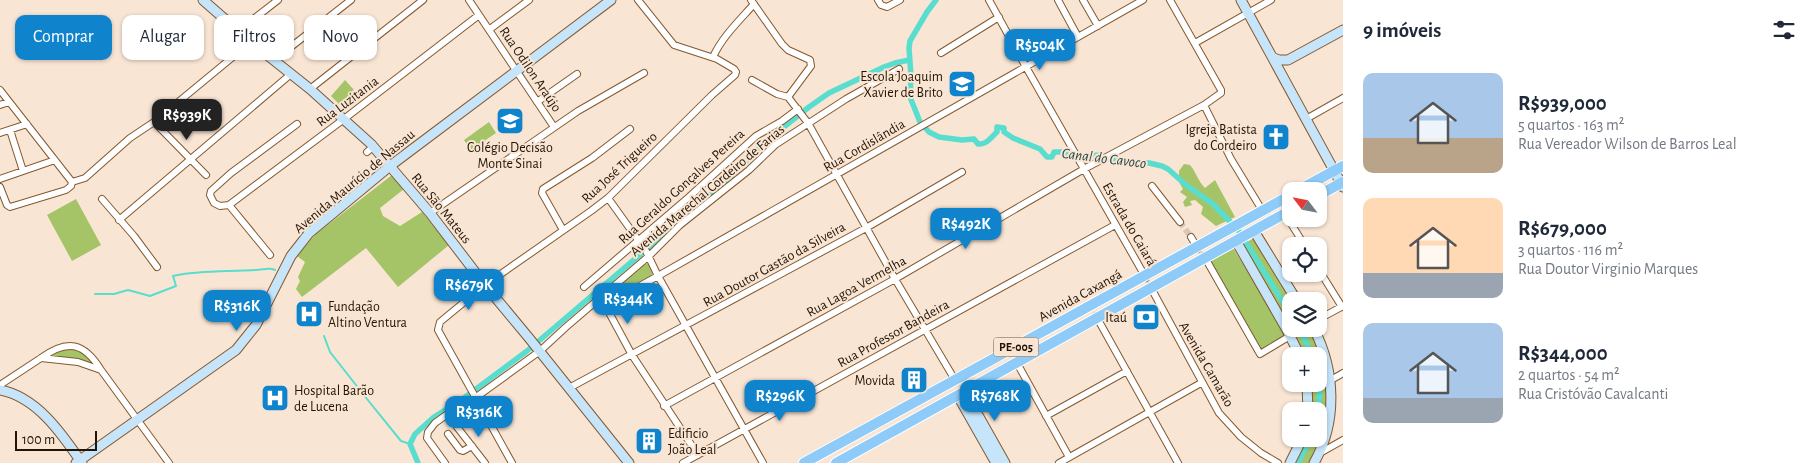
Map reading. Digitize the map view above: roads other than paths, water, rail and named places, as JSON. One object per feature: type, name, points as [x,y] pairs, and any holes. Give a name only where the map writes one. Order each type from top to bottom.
[{"type":"main road","points":[[1314,182],[1339,169]]},
{"type":"main road","points":[[1328,191],[1342,184]]},
{"type":"main road","name":"Avenida Caxangá","points":[[804,463],[1145,276],[1196,244],[1282,200]]},
{"type":"main road","name":"Avenida Caxangá","points":[[836,463],[1282,215]]},
{"type":"street","points":[[259,15],[278,0]]},
{"type":"street","points":[[294,44],[351,0]]},
{"type":"street","points":[[310,89],[423,0]]},
{"type":"street","name":"Rua Odilon Araújo","points":[[469,0],[554,127]]},
{"type":"street","points":[[490,29],[529,0]]},
{"type":"street","name":"Avenida Maurício de Nassau","points":[[80,462],[137,419],[222,362],[236,350],[256,325],[291,256],[308,233],[390,166],[611,0]]},
{"type":"street","points":[[638,0],[674,45],[712,57],[717,47],[752,2],[782,44],[788,50],[810,60],[811,66],[788,97]]},
{"type":"street","points":[[878,0],[881,5],[887,8],[900,0]]},
{"type":"street","name":"Estrada do Caiará","points":[[989,0],[1145,276]]},
{"type":"street","points":[[1058,0],[1078,37]]},
{"type":"street","points":[[1083,0],[1098,26]]},
{"type":"street","name":"Rua Cordislândia","points":[[605,304],[658,276],[1143,0]]},
{"type":"street","points":[[1170,0],[1221,92],[1204,104],[1231,158],[1262,210]]},
{"type":"street","points":[[1241,0],[1306,119],[1339,169],[1342,184]]},
{"type":"street","points":[[1194,44],[1271,0]]},
{"type":"street","name":"Rua São Mateus","points":[[209,2],[222,15]]},
{"type":"street","name":"Rua Luzitania","points":[[229,205],[479,15]]},
{"type":"street","points":[[940,54],[999,17]]},
{"type":"street","points":[[1274,58],[1288,60],[1343,30]]},
{"type":"street","name":"Rua José Trigueiro","points":[[474,396],[463,379],[438,330],[440,322],[485,285],[608,198],[712,95],[735,75],[734,69],[712,57]]},
{"type":"street","points":[[0,187],[7,205],[14,206],[69,188],[72,182],[85,178],[130,138],[154,122],[228,60]]},
{"type":"street","name":"Rua São Mateus","points":[[274,60],[344,119],[370,149],[390,166],[430,213],[485,285],[629,463]]},
{"type":"street","points":[[1282,74],[1288,60]]},
{"type":"street","name":"Avenida Marechal Cordeiro de Farias","points":[[445,463],[427,438],[428,432],[435,423],[474,396],[535,345],[596,300],[647,253],[749,170],[775,145],[807,122],[899,68]]},
{"type":"street","points":[[430,213],[578,111],[644,73]]},
{"type":"street","points":[[119,220],[291,74]]},
{"type":"street","points":[[537,102],[577,74]]},
{"type":"street","points":[[752,80],[777,94],[788,97],[799,110],[955,380]]},
{"type":"street","points":[[0,90],[72,182]]},
{"type":"street","points":[[1306,119],[1343,98]]},
{"type":"street","points":[[0,105],[9,102]]},
{"type":"street","name":"Rua Lagoa Vermelha","points":[[664,406],[895,279],[1084,170],[1204,104]]},
{"type":"street","name":"Rua Geraldo Gonçalves Pereira","points":[[584,287],[640,242],[756,136],[799,110]]},
{"type":"street","points":[[154,122],[206,175]]},
{"type":"street","points":[[0,133],[28,124]]},
{"type":"street","points":[[270,255],[229,205],[217,205],[211,198],[211,191],[231,173],[297,124]]},
{"type":"street","points":[[563,230],[542,193],[543,190],[592,158],[630,129]]},
{"type":"street","points":[[10,130],[23,171]]},
{"type":"street","points":[[0,179],[55,160]]},
{"type":"street","name":"Rua Doutor Gastão da Silveira","points":[[569,388],[866,228],[962,172]]},
{"type":"street","points":[[1152,186],[1180,222]]},
{"type":"street","points":[[608,198],[647,253],[763,463]]},
{"type":"street","points":[[102,199],[134,236],[157,267]]},
{"type":"street","name":"Rua Professor Bandeira","points":[[683,463],[1115,225]]},
{"type":"street","points":[[1254,231],[1291,292]]},
{"type":"street","points":[[1236,241],[1282,322]]},
{"type":"street","points":[[1204,257],[1260,354],[1288,337]]},
{"type":"street","points":[[1327,282],[1342,306],[1327,314]]},
{"type":"street","name":"Avenida Camarão","points":[[1150,287],[1217,416],[1241,437],[1278,463]]},
{"type":"street","points":[[596,300],[605,304],[632,355],[698,455]]},
{"type":"street","points":[[1097,317],[1178,463]]},
{"type":"street","points":[[1314,463],[1320,453],[1331,403],[1331,380],[1325,356],[1317,337]]},
{"type":"street","points":[[0,385],[56,348],[71,345],[85,351],[169,463]]},
{"type":"street","points":[[41,358],[78,362],[101,370]]},
{"type":"street","points":[[1017,363],[1070,457]]},
{"type":"street","points":[[1046,416],[1127,372]]},
{"type":"street","points":[[1331,380],[1343,373]]},
{"type":"street","points":[[1060,463],[1201,384]]},
{"type":"street","points":[[0,390],[16,394],[35,406],[58,432],[80,462]]},
{"type":"street","points":[[961,394],[996,463]]},
{"type":"street","points":[[961,394],[1004,463]]},
{"type":"street","points":[[474,396],[512,463]]},
{"type":"street","points":[[457,427],[485,463]]},
{"type":"street","points":[[448,434],[460,450],[464,451],[472,446]]},
{"type":"street","points":[[1320,453],[1343,440]]},
{"type":"street","points":[[1290,463],[1298,447]]},
{"type":"waterway","name":"Canal do Cavoco","points":[[936,0],[910,41],[909,48],[910,97],[920,122],[929,132],[939,137],[962,140],[974,139],[978,144],[981,144],[997,132],[997,127],[1004,128],[1004,132],[1013,138],[1040,149],[1047,157],[1052,157],[1054,152],[1065,152],[1070,155],[1101,155],[1108,159],[1126,163],[1149,163],[1162,166],[1213,204],[1238,230],[1282,301]]},
{"type":"waterway","points":[[418,463],[410,444],[415,434],[434,417],[464,398],[527,351],[724,183],[766,141],[829,93],[884,67],[909,60]]},
{"type":"waterway","points":[[95,294],[114,294],[128,290],[150,296],[176,286],[173,276],[204,272],[275,270]]},
{"type":"waterway","points":[[324,336],[330,352],[367,399],[401,441],[410,444]]},
{"type":"waterway","points":[[1304,337],[1308,347]]},
{"type":"waterway","points":[[1319,402],[1320,392]]},
{"type":"waterway","points":[[1298,463],[1306,447]]},
{"type":"tunnel","points":[[1180,222],[1191,237]]},
{"type":"place","name":"Escola Joaquim Xavier de Brito","points":[[962,84]]},
{"type":"place","name":"Colégio Decisão Monte Sinai","points":[[510,121]]},
{"type":"place","name":"Igreja Batista do Cordeiro","points":[[1276,137]]},
{"type":"place","name":"Fundação Altino Ventura","points":[[309,314]]},
{"type":"place","name":"Itaú","points":[[1146,317]]},
{"type":"place","name":"Movida","points":[[914,380]]},
{"type":"place","name":"Hospital Barão de Lucena","points":[[275,398]]},
{"type":"place","name":"Edificio João Leal","points":[[649,441]]}]
